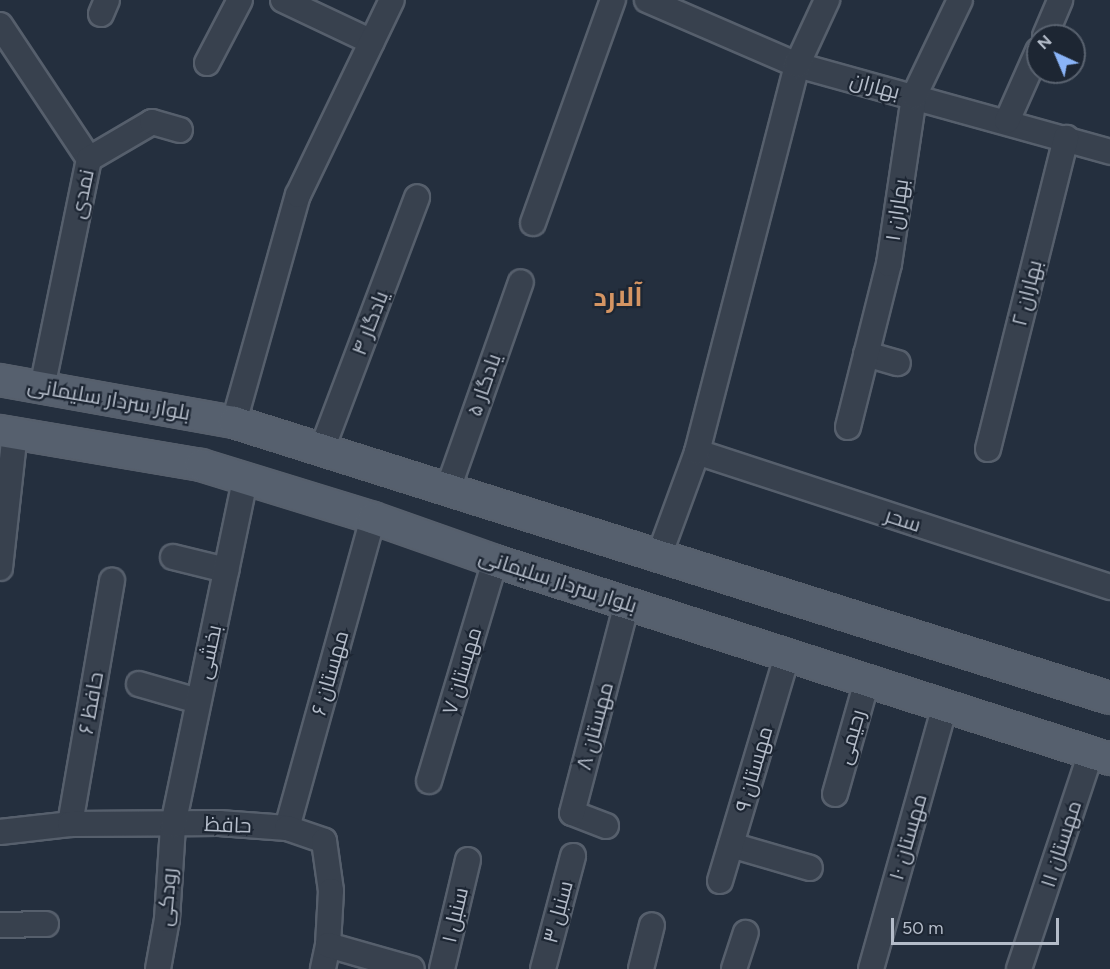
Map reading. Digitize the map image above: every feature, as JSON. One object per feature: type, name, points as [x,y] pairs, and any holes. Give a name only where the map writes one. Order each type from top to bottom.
[{"type":"main road","name":"بلوار سردار سلیمانی","points":[[0,380],[234,422],[1110,698]]},
{"type":"main road","name":"بلوار سردار سلیمانی","points":[[8,431],[201,465],[374,518],[495,561],[1100,756]]},
{"type":"street","points":[[207,63],[240,0]]},
{"type":"street","points":[[283,0],[372,42]]},
{"type":"street","points":[[234,422],[298,195],[392,0]]},
{"type":"street","points":[[533,222],[613,0]]},
{"type":"street","name":"بهاران","points":[[647,0],[797,65],[1007,121],[1110,152]]},
{"type":"street","points":[[659,556],[697,452],[797,65],[827,0]]},
{"type":"street","name":"بهاران ۱","points":[[848,427],[889,264],[914,96],[960,0]]},
{"type":"street","points":[[1050,24],[1060,0]]},
{"type":"street","name":"نمدی","points":[[0,25],[89,159],[42,387]]},
{"type":"street","points":[[1007,121],[1026,78]]},
{"type":"street","points":[[89,159],[152,122],[180,130]]},
{"type":"street","name":"بهاران ۲","points":[[988,449],[1066,138]]},
{"type":"street","name":"یادگار ۴","points":[[322,449],[417,197]]},
{"type":"street","name":"یادگار ۵","points":[[448,489],[521,282]]},
{"type":"street","points":[[866,354],[898,363]]},
{"type":"street","points":[[0,568],[8,431]]},
{"type":"street","name":"سحر","points":[[697,452],[1110,587]]},
{"type":"street","name":"بخشی","points":[[173,825],[245,479]]},
{"type":"street","name":"مهستان ۶","points":[[287,828],[374,518]]},
{"type":"street","points":[[173,557],[226,570]]},
{"type":"street","name":"مهستان ۷","points":[[429,781],[495,561]]},
{"type":"street","name":"حافظ ۶","points":[[70,824],[112,581]]},
{"type":"street","name":"مهستان ۸","points":[[606,826],[572,813],[627,604]]},
{"type":"street","name":"مهستان ۹","points":[[720,881],[787,656]]},
{"type":"street","name":"رحیمی","points":[[835,794],[867,681]]},
{"type":"street","points":[[139,684],[198,701]]},
{"type":"street","name":"مهستان ۱۰","points":[[871,969],[945,705]]},
{"type":"street","name":"مهستان ۱۱","points":[[1019,969],[1100,756]]},
{"type":"street","name":"حافظ","points":[[0,832],[70,824],[219,823],[287,828],[324,841],[331,891],[328,945],[322,969]]},
{"type":"street","name":"رودکی","points":[[158,969],[167,919],[173,825]]},
{"type":"street","points":[[731,845],[810,868]]},
{"type":"street","name":"سنبل ۳","points":[[543,969],[573,856]]},
{"type":"street","name":"سنبل ۱","points":[[442,969],[468,860]]},
{"type":"street","points":[[0,925],[46,924]]},
{"type":"street","points":[[641,969],[651,925]]},
{"type":"street","points":[[734,969],[746,933]]},
{"type":"street","points":[[328,945],[412,969]]},
{"type":"district","name":"آلارد","points":[[618,297]]}]
